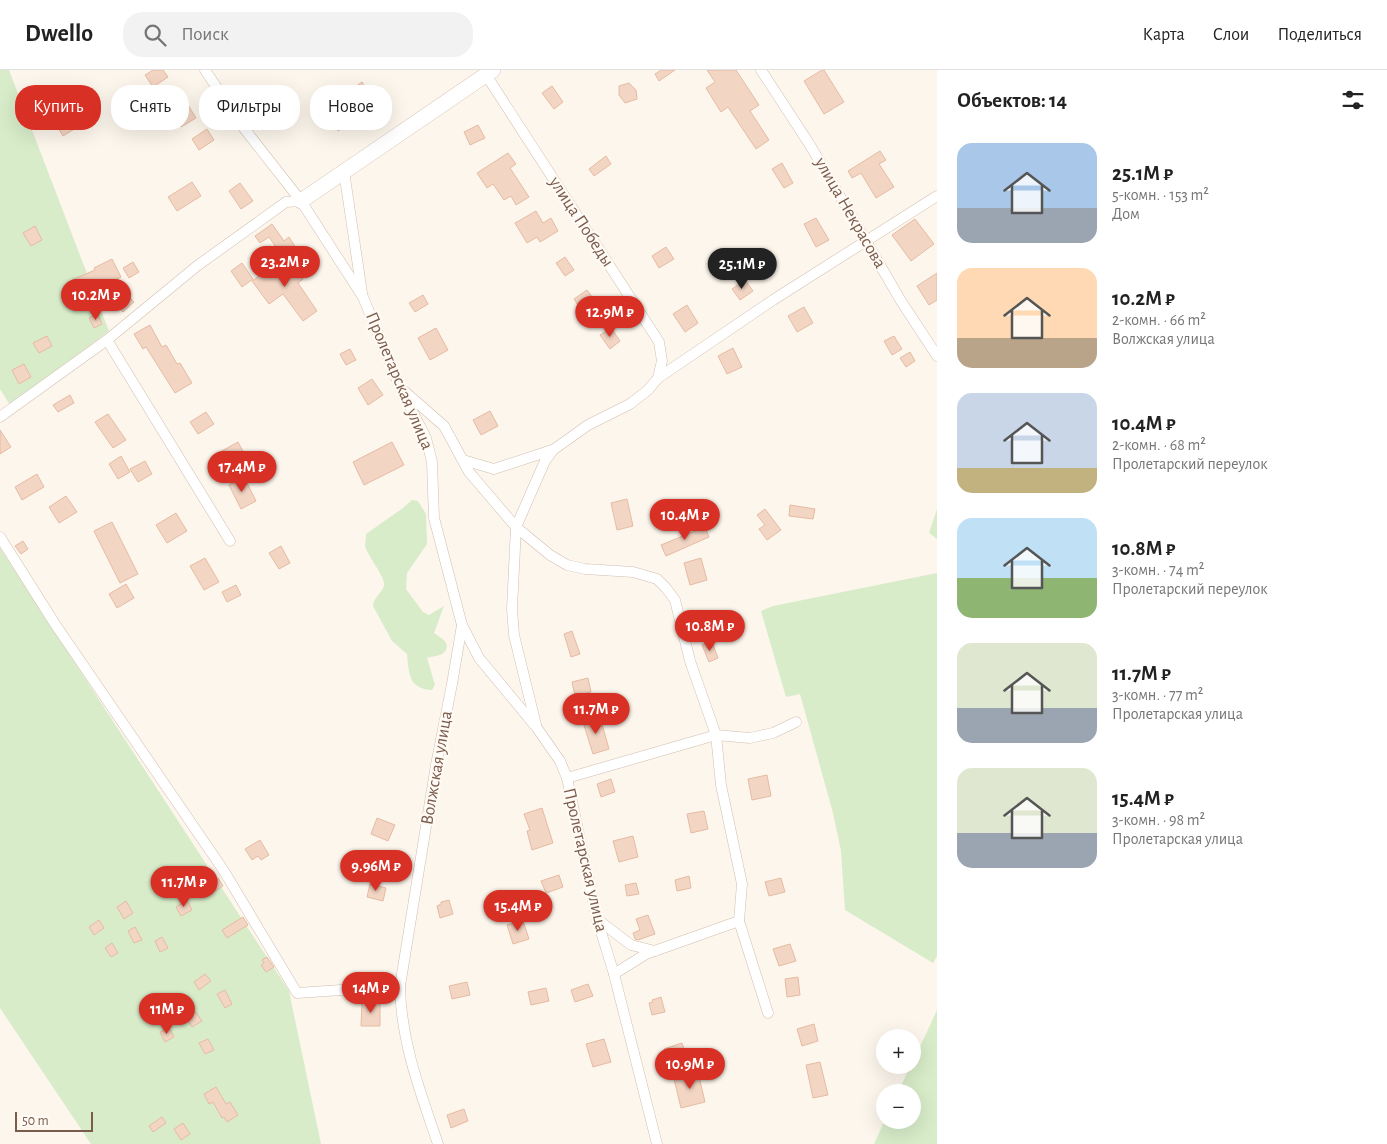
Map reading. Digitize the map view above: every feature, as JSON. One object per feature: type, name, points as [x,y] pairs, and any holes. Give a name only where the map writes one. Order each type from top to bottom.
[{"type":"street","name":"Пролетарская улица","points":[[205,70],[243,127],[301,201],[363,297],[400,387],[426,438],[432,462],[434,518],[462,625],[478,658],[537,728],[560,761],[567,778],[597,919],[614,974],[657,1144]]},
{"type":"street","name":"улица Некрасова","points":[[761,70],[810,145],[902,302],[937,356]]},
{"type":"street","points":[[0,417],[107,340],[205,260],[286,202],[301,201],[489,71]]},
{"type":"street","name":"улица Победы","points":[[489,71],[490,81],[659,342],[662,362],[658,378]]},
{"type":"street","points":[[344,171],[363,297]]},
{"type":"street","points":[[463,460],[494,469],[553,450],[588,425],[630,404],[648,390],[658,378],[773,300],[937,196]]},
{"type":"street","points":[[107,340],[230,541]]},
{"type":"street","points":[[400,387],[444,426],[469,472],[516,527],[550,555],[567,565],[585,569],[634,572],[657,579],[675,600],[690,661],[716,735],[721,785],[742,884],[739,921],[768,1013]]},
{"type":"street","points":[[537,728],[514,635],[512,609],[516,527],[545,461],[553,450]]},
{"type":"street","points":[[0,537],[55,624],[224,871],[297,993],[400,986]]},
{"type":"street","name":"Волжская улица","points":[[438,1144],[408,1053],[401,1014],[400,986],[436,765],[462,625]]},
{"type":"street","points":[[567,778],[716,735],[750,738],[774,733],[796,722]]},
{"type":"street","points":[[597,919],[631,945],[654,951]]},
{"type":"street","points":[[614,974],[646,954],[739,921]]},
{"type":"green space","points":[[0,70],[9,70],[15,86],[15,130],[32,130],[109,331],[10,405],[0,389]]},
{"type":"green space","points":[[412,500],[418,501],[426,514],[427,544],[407,573],[406,589],[423,612],[429,615],[444,606],[434,633],[444,640],[447,645],[446,649],[443,654],[427,658],[435,685],[432,690],[419,687],[412,679],[407,654],[392,641],[373,606],[384,586],[384,582],[365,546],[366,534]]},
{"type":"green space","points":[[937,509],[937,539],[929,533]]},
{"type":"green space","points":[[0,548],[289,991],[321,1144],[91,1144],[0,1008]]},
{"type":"green space","points":[[937,573],[937,956],[933,963],[845,910],[841,851],[833,813],[800,694],[786,697],[761,611],[773,606]]},
{"type":"green space","points":[[937,1010],[937,1144],[874,1144],[881,1129],[921,1129],[921,1084],[902,1084],[907,1074],[921,1074],[921,1045]]},
{"type":"building","points":[[153,70],[163,70],[168,77],[156,85],[152,85],[145,75]]},
{"type":"building","points":[[661,70],[675,70],[659,81],[655,74]]},
{"type":"building","points":[[707,70],[736,70],[759,105],[750,111],[769,140],[756,149],[728,107],[721,112],[706,88],[715,82]]},
{"type":"building","points":[[824,70],[844,102],[824,114],[804,81]]},
{"type":"building","points":[[629,83],[636,90],[637,99],[625,103],[619,95],[619,86]]},
{"type":"building","points":[[552,86],[563,102],[554,109],[542,93]]},
{"type":"building","points":[[189,107],[196,118],[189,122]]},
{"type":"building","points":[[478,125],[485,138],[470,145],[464,132]]},
{"type":"building","points":[[59,130],[73,130],[63,136]]},
{"type":"building","points":[[208,130],[214,140],[199,150],[192,139]]},
{"type":"building","points":[[880,151],[886,160],[879,164],[894,187],[876,198],[861,173],[852,178],[848,171]]},
{"type":"building","points":[[508,153],[516,164],[510,168],[529,197],[516,205],[511,196],[504,200],[493,184],[487,188],[477,173]]},
{"type":"building","points":[[606,156],[611,164],[594,176],[589,169]]},
{"type":"building","points":[[782,163],[793,183],[784,188],[772,169]]},
{"type":"building","points":[[192,182],[201,196],[177,211],[168,197]]},
{"type":"building","points":[[240,183],[253,201],[241,209],[229,191]]},
{"type":"building","points":[[536,211],[543,223],[551,218],[558,231],[540,242],[537,237],[527,243],[515,223]]},
{"type":"building","points":[[816,218],[829,240],[816,247],[804,224]]},
{"type":"building","points":[[915,219],[934,244],[911,261],[892,235]]},
{"type":"building","points":[[272,224],[284,241],[289,237],[296,248],[283,257],[269,237],[260,243],[255,236]]},
{"type":"building","points":[[35,226],[42,240],[31,246],[23,233]]},
{"type":"building","points":[[666,247],[674,259],[659,268],[652,256]]},
{"type":"building","points":[[286,257],[303,279],[298,283],[317,311],[303,321],[283,294],[269,304],[252,281]]},
{"type":"building","points":[[565,257],[574,270],[565,276],[556,263]]},
{"type":"building","points":[[112,259],[121,277],[103,286],[101,281],[77,291],[72,280],[95,270],[94,268]]},
{"type":"building","points":[[133,262],[139,272],[129,278],[123,268]]},
{"type":"building","points":[[242,263],[253,279],[242,287],[231,271]]},
{"type":"building","points":[[937,273],[937,300],[929,305],[917,286]]},
{"type":"building","points":[[745,280],[753,291],[740,300],[732,289]]},
{"type":"building","points":[[587,290],[595,301],[581,310],[574,299]]},
{"type":"building","points":[[127,295],[134,302],[123,312],[116,304]]},
{"type":"building","points":[[423,295],[428,304],[415,312],[409,303]]},
{"type":"building","points":[[687,305],[698,323],[685,332],[673,314]]},
{"type":"building","points":[[804,307],[813,323],[797,332],[788,316]]},
{"type":"building","points":[[98,314],[102,324],[94,328],[89,318]]},
{"type":"building","points":[[150,325],[162,347],[166,345],[177,364],[180,363],[192,383],[175,393],[146,347],[143,349],[134,334]]},
{"type":"building","points":[[436,328],[448,350],[430,360],[418,338]]},
{"type":"building","points":[[611,328],[620,341],[610,349],[600,335]]},
{"type":"building","points":[[47,336],[52,346],[39,353],[33,343]]},
{"type":"building","points":[[894,336],[902,349],[892,355],[884,341]]},
{"type":"building","points":[[733,348],[742,367],[727,374],[718,356]]},
{"type":"building","points":[[350,349],[356,360],[346,365],[340,354]]},
{"type":"building","points":[[910,352],[915,361],[906,367],[900,358]]},
{"type":"building","points":[[24,364],[31,377],[19,384],[12,370]]},
{"type":"building","points":[[372,379],[383,395],[368,405],[358,388]]},
{"type":"building","points":[[70,395],[74,403],[58,412],[53,405]]},
{"type":"building","points":[[490,411],[498,426],[481,435],[473,420]]},
{"type":"building","points":[[206,412],[214,424],[198,434],[190,422]]},
{"type":"building","points":[[108,414],[126,440],[113,448],[95,422]]},
{"type":"building","points":[[0,430],[11,447],[0,454]]},
{"type":"building","points":[[238,442],[246,457],[228,467],[220,452]]},
{"type":"building","points":[[392,442],[404,465],[364,485],[353,462]]},
{"type":"building","points":[[121,456],[130,472],[118,479],[109,464]]},
{"type":"building","points":[[145,461],[152,474],[138,482],[130,469]]},
{"type":"building","points":[[37,474],[44,487],[22,500],[15,487]]},
{"type":"building","points":[[244,477],[256,501],[241,509],[229,485]]},
{"type":"building","points":[[66,496],[77,512],[59,523],[49,507]]},
{"type":"building","points":[[627,499],[633,526],[617,530],[611,503]]},
{"type":"building","points":[[790,505],[815,509],[813,519],[789,516]]},
{"type":"building","points":[[765,509],[781,530],[767,540],[759,529],[765,525],[757,515]]},
{"type":"building","points":[[176,513],[187,531],[167,543],[156,525]]},
{"type":"building","points":[[112,522],[138,574],[120,583],[94,531]]},
{"type":"building","points":[[705,527],[709,537],[666,556],[661,545]]},
{"type":"building","points":[[23,541],[28,549],[21,554],[15,546]]},
{"type":"building","points":[[281,546],[290,563],[279,569],[269,553]]},
{"type":"building","points":[[205,558],[219,582],[204,590],[190,566]]},
{"type":"building","points":[[701,558],[707,580],[690,585],[684,563]]},
{"type":"building","points":[[126,584],[134,598],[117,608],[109,594]]},
{"type":"building","points":[[236,585],[241,595],[227,602],[222,592]]},
{"type":"building","points":[[572,631],[580,654],[571,657],[564,634]]},
{"type":"building","points":[[712,642],[718,658],[709,662],[702,645]]},
{"type":"building","points":[[588,678],[591,692],[575,696],[572,682]]},
{"type":"building","points":[[600,717],[609,749],[593,754],[583,722]]},
{"type":"building","points":[[767,775],[771,796],[752,800],[748,779]]},
{"type":"building","points":[[611,779],[615,792],[601,797],[597,784]]},
{"type":"building","points":[[542,808],[553,843],[532,850],[527,831],[530,830],[524,814]]},
{"type":"building","points":[[704,811],[708,829],[691,833],[687,814]]},
{"type":"building","points":[[377,818],[395,825],[388,841],[371,834]]},
{"type":"building","points":[[633,836],[638,857],[619,862],[613,841]]},
{"type":"building","points":[[260,840],[269,855],[261,860],[258,856],[252,860],[245,849]]},
{"type":"building","points":[[559,875],[563,887],[546,893],[541,881]]},
{"type":"building","points":[[689,876],[691,888],[677,891],[675,880]]},
{"type":"building","points":[[218,878],[223,886],[215,891],[210,884]]},
{"type":"building","points":[[781,878],[785,892],[769,896],[765,882]]},
{"type":"building","points":[[636,883],[639,894],[627,896],[625,885]]},
{"type":"building","points":[[370,884],[386,888],[383,901],[367,897]]},
{"type":"building","points":[[187,900],[192,910],[181,916],[176,907]]},
{"type":"building","points":[[449,900],[453,914],[440,918],[437,906],[441,902]]},
{"type":"building","points":[[126,901],[133,913],[124,919],[117,907]]},
{"type":"building","points":[[648,915],[655,934],[638,940],[635,939],[633,933],[640,930],[636,919]]},
{"type":"building","points":[[243,917],[248,925],[227,938],[222,930]]},
{"type":"building","points":[[99,920],[104,928],[94,935],[89,927]]},
{"type":"building","points":[[523,921],[529,939],[513,944],[507,925]]},
{"type":"building","points":[[135,927],[142,940],[134,943],[128,931]]},
{"type":"building","points":[[162,937],[168,948],[160,952],[155,941]]},
{"type":"building","points":[[112,943],[118,953],[111,957],[105,948]]},
{"type":"building","points":[[790,944],[796,961],[779,966],[773,949]]},
{"type":"building","points":[[267,957],[274,967],[266,972],[261,965],[264,963],[262,960]]},
{"type":"building","points":[[205,974],[211,981],[199,990],[194,982]]},
{"type":"building","points":[[798,977],[800,995],[787,997],[785,979]]},
{"type":"building","points":[[467,982],[470,995],[452,999],[449,986]]},
{"type":"building","points":[[588,984],[593,996],[575,1002],[571,990]]},
{"type":"building","points":[[546,988],[549,1001],[531,1005],[528,992]]},
{"type":"building","points":[[225,990],[232,1004],[225,1008],[217,994]]},
{"type":"building","points":[[661,997],[665,1012],[652,1015],[649,1003]]},
{"type":"building","points":[[362,1002],[380,1002],[380,1026],[361,1026]]},
{"type":"building","points":[[196,1012],[202,1021],[192,1027],[186,1018]]},
{"type":"building","points":[[814,1024],[818,1041],[802,1046],[797,1029]]},
{"type":"building","points":[[169,1028],[174,1037],[165,1042],[160,1032]]},
{"type":"building","points":[[208,1039],[214,1050],[205,1054],[199,1043]]},
{"type":"building","points":[[604,1039],[611,1062],[593,1067],[586,1044]]},
{"type":"building","points":[[682,1043],[686,1055],[668,1061],[664,1049]]},
{"type":"building","points":[[820,1062],[828,1095],[813,1098],[806,1065]]},
{"type":"building","points":[[698,1072],[705,1102],[681,1108],[674,1079]]},
{"type":"building","points":[[216,1087],[226,1104],[230,1102],[238,1115],[227,1122],[224,1117],[222,1118],[213,1102],[209,1104],[204,1094]]},
{"type":"building","points":[[464,1109],[468,1121],[451,1128],[447,1115]]},
{"type":"building","points":[[162,1117],[166,1123],[153,1132],[149,1126]]},
{"type":"building","points":[[183,1123],[190,1134],[181,1140],[174,1129]]}]
